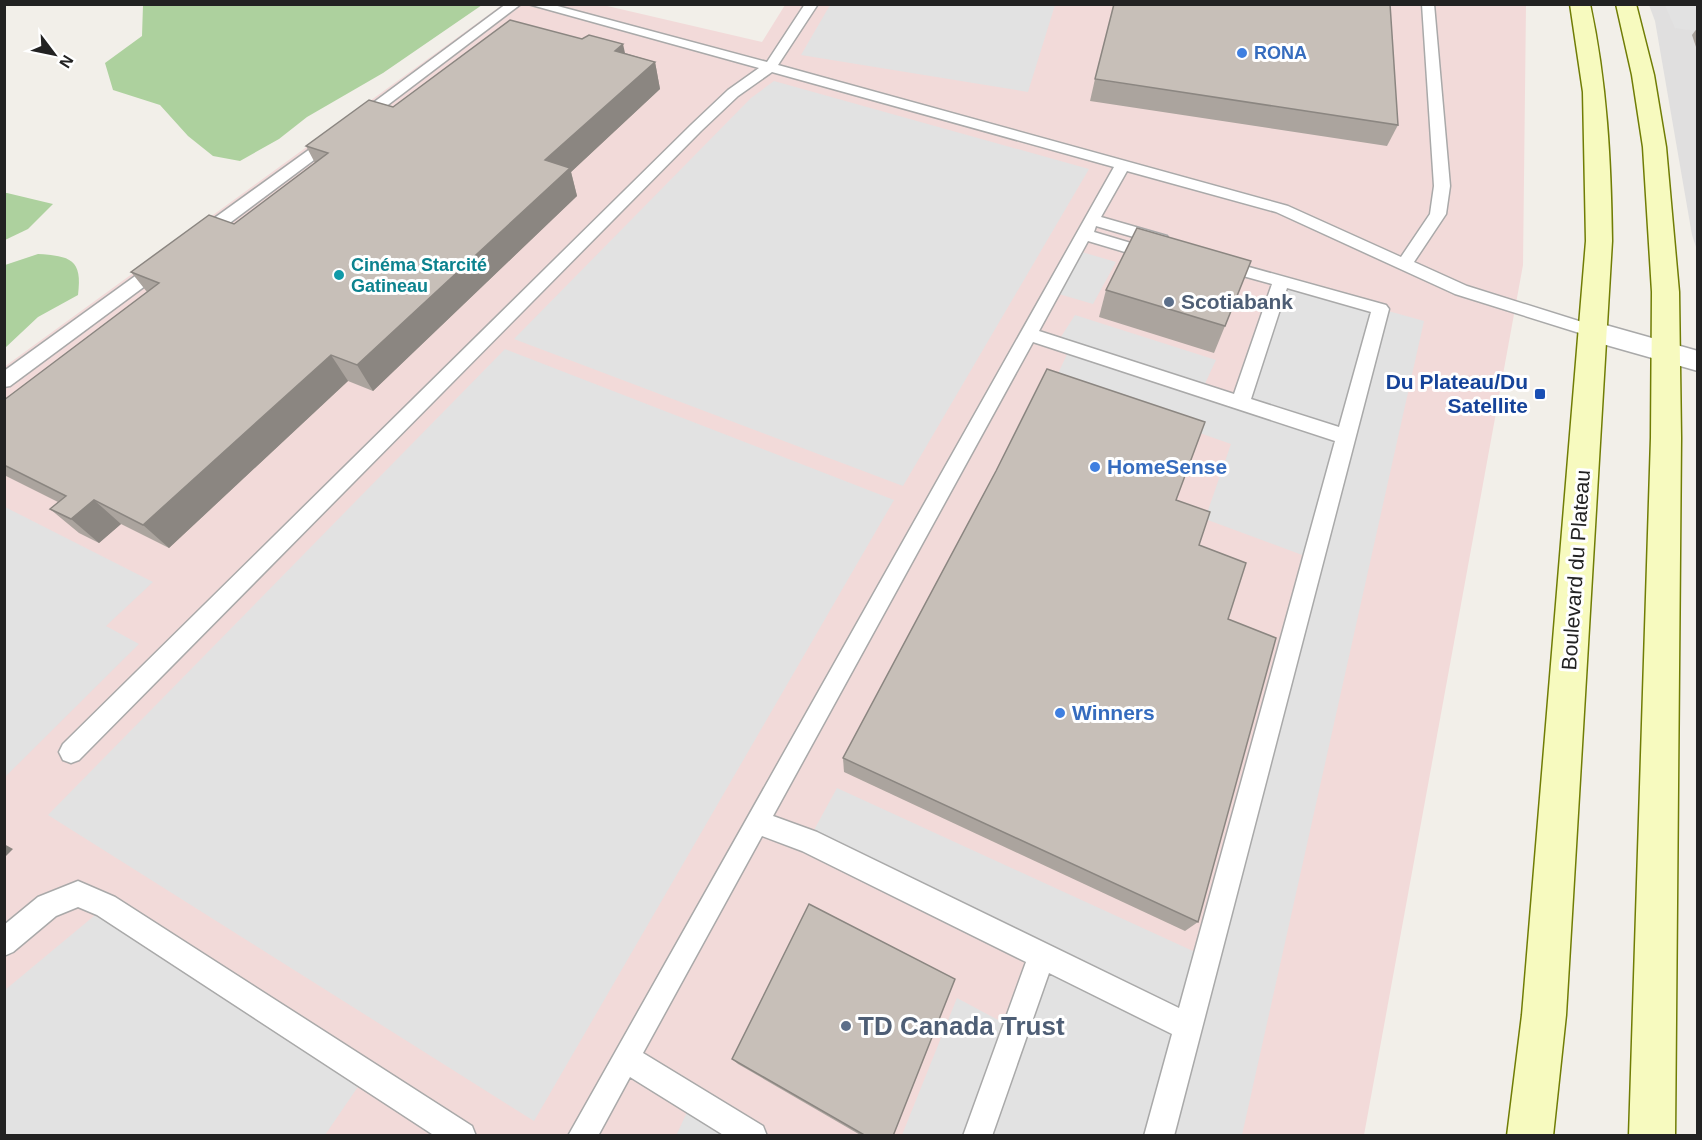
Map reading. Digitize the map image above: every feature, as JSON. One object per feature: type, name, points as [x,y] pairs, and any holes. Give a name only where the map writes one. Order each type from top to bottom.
[{"type":"main road","name":"Boulevard du Plateau","points":[[1530,1136],[1544,1015],[1599,241],[1599,188],[1591,70],[1586,29],[1580,4]]},
{"type":"main road","points":[[1626,4],[1638,49],[1683,357],[1652,1136]]},
{"type":"street","points":[[1594,332],[1683,357]]},
{"type":"lane","points":[[4,381],[515,4]]},
{"type":"lane","points":[[534,4],[1282,209],[1461,290],[1594,332]]},
{"type":"lane","points":[[71,752],[696,128],[733,93],[770,67],[813,4]]},
{"type":"lane","points":[[1404,265],[1438,214],[1442,186],[1428,4]]},
{"type":"lane","points":[[582,1136],[1124,164]]},
{"type":"lane","points":[[1088,227],[1174,243]]},
{"type":"lane","points":[[1088,227],[1171,261]]},
{"type":"lane","points":[[1158,1136],[1380,309],[1205,259]]},
{"type":"lane","points":[[1240,403],[1281,281]]},
{"type":"lane","points":[[1028,334],[1346,437]]},
{"type":"lane","points":[[757,822],[808,841],[1188,1027]]},
{"type":"lane","points":[[4,943],[47,906],[78,894],[105,906],[462,1136]]},
{"type":"lane","points":[[977,1136],[1042,956]]},
{"type":"lane","points":[[625,1058],[753,1136]]},
{"type":"shaded area","points":[[502,5],[603,5],[762,42],[785,5],[1526,5],[1523,265],[1364,1135],[5,1135],[4,367]]},
{"type":"shaded area","points":[[830,5],[1055,5],[1028,92],[801,55]]},
{"type":"shaded area","points":[[1649,5],[1697,5],[1697,250],[1692,235],[1655,21]]},
{"type":"shaded area","points":[[1665,5],[1697,5],[1697,31],[1675,28]]},
{"type":"shaded area","points":[[774,81],[1089,169],[903,486],[514,339],[751,98]]},
{"type":"shaded area","points":[[1075,250],[1116,262],[1093,304],[1052,292]]},
{"type":"shaded area","points":[[1281,281],[1424,321],[1242,1135],[902,1135],[957,998],[1015,1029],[1041,956],[808,841],[837,788],[1206,957],[1313,559],[1205,519],[1231,444],[1054,382],[1070,348],[1057,343],[1075,315],[1216,360],[1202,390],[1240,403]]},
{"type":"shaded area","points":[[505,349],[894,500],[534,1121],[48,815]]},
{"type":"shaded area","points":[[5,507],[153,582],[106,626],[139,644],[5,777]]},
{"type":"shaded area","points":[[106,906],[366,1075],[325,1135],[5,1136],[5,990]]},
{"type":"shaded area","points":[[693,1099],[753,1136],[676,1136]]},
{"type":"green space","points":[[143,4],[482,5],[383,73],[307,117],[279,139],[240,161],[213,156],[188,136],[160,105],[113,90],[105,63],[142,36]]},
{"type":"green space","points":[[4,193],[53,204],[28,229],[5,240]]},
{"type":"green space","points":[[38,254],[58,256],[72,262],[78,274],[78,295],[38,317],[5,348],[5,265]]},
{"type":"building","name":"RONA","points":[[1114,4],[1390,4],[1398,125],[1095,79]]},
{"type":"building","name":"Cinéma Starcité Gatineau","points":[[510,20],[582,39],[589,35],[623,44],[615,51],[655,62],[545,160],[570,168],[357,365],[331,355],[143,525],[94,500],[71,519],[50,509],[66,496],[4,465],[4,400],[159,283],[131,272],[209,215],[234,224],[328,153],[306,146],[369,100],[393,107]]},
{"type":"building","points":[[1137,228],[1251,261],[1225,326],[1106,290]]},
{"type":"building","name":"Winners","points":[[1047,369],[1205,422],[1176,500],[1210,512],[1199,545],[1246,563],[1228,619],[1276,638],[1198,922],[843,758],[996,471]]},
{"type":"building","name":"TD Canada Trust","points":[[809,904],[955,979],[893,1136],[866,1136],[732,1059]]},
{"type":"place","name":"RONA","points":[[1242,53]]},
{"type":"place","name":"Cinéma Starcité Gatineau","points":[[339,275]]},
{"type":"place","name":"Scotiabank","points":[[1169,302]]},
{"type":"place","name":"Du Plateau/Du Satellite","points":[[1540,394]]},
{"type":"place","name":"HomeSense","points":[[1095,467]]},
{"type":"place","name":"Winners","points":[[1060,713]]},
{"type":"place","name":"TD Canada Trust","points":[[846,1026]]}]
